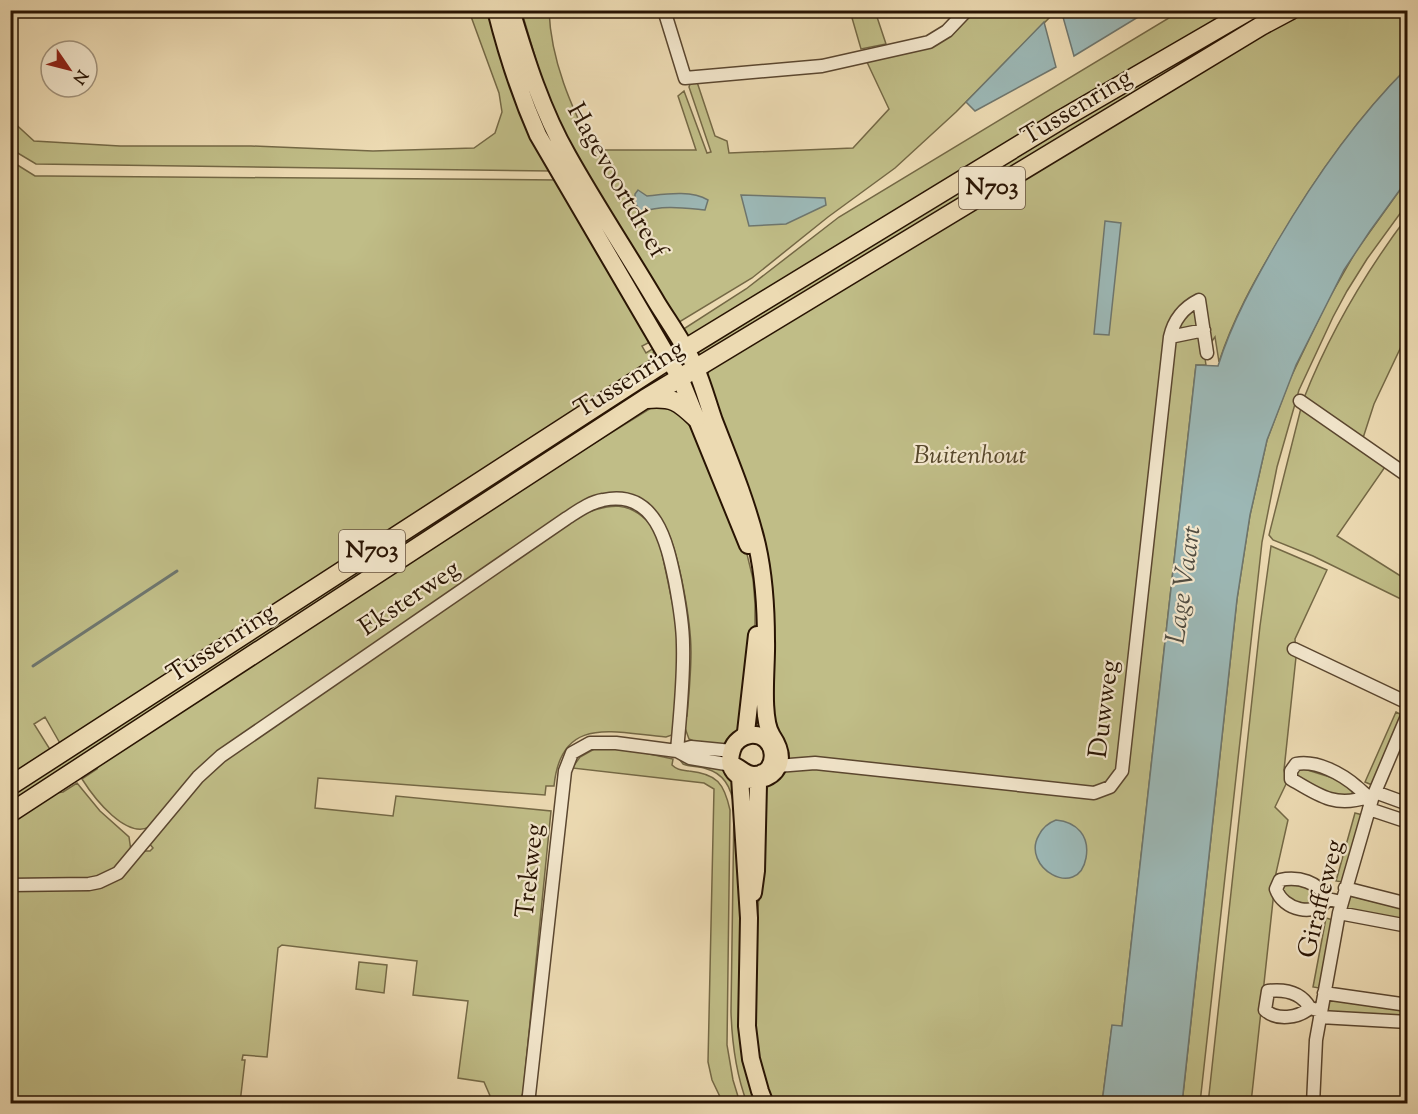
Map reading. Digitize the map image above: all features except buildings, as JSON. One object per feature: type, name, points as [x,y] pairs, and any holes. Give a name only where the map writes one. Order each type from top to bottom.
[{"type":"highway","name":"Tussenring","points":[[10,786],[677,354],[1062,119],[1250,10]]},
{"type":"highway","name":"Tussenring","points":[[10,813],[645,399],[1074,138],[1291,10]]},
{"type":"highway","points":[[645,399],[667,398],[679,402],[696,418]]},
{"type":"main road","name":"Hagevoortdreef","points":[[496,10],[520,94],[538,135],[677,354],[696,368],[752,524],[758,575]]},
{"type":"main road","name":"Hagevoortdreef","points":[[511,10],[542,102],[567,156],[677,354]]},
{"type":"main road","points":[[677,354],[680,378],[742,528],[758,575],[761,593],[766,639],[766,712],[769,760],[758,826],[756,871],[749,918]]},
{"type":"main road","points":[[744,736],[761,593]]},
{"type":"main road","points":[[765,1104],[751,1059],[747,1026],[749,918],[734,764],[736,742],[744,736],[754,735],[769,760]]},
{"type":"main road","points":[[734,764],[747,780],[769,760]]},
{"type":"street","points":[[664,10],[685,78],[822,66],[929,42],[947,31],[967,10]]},
{"type":"street","name":"Duwweg","points":[[769,760],[1094,793],[1110,787],[1122,771],[1170,337],[1173,323],[1191,304],[1199,300],[1207,353]]},
{"type":"street","points":[[1170,337],[1204,330]]},
{"type":"street","points":[[1300,401],[1407,476]]},
{"type":"street","name":"Eksterweg","points":[[10,885],[90,884],[118,873],[198,777],[221,756],[567,518],[603,500],[626,499],[644,508],[659,525],[667,545],[678,597],[683,643],[683,682],[677,750]]},
{"type":"street","points":[[1294,649],[1407,703]]},
{"type":"street","name":"Giraffeweg","points":[[1313,1104],[1317,1012],[1324,993],[1340,908],[1371,799],[1407,714]]},
{"type":"street","name":"Trekweg","points":[[528,1104],[565,771],[572,753],[590,743],[616,743],[677,750],[691,747],[734,764]]},
{"type":"street","points":[[1407,804],[1371,799],[1343,802],[1319,796],[1291,780],[1291,771],[1296,764],[1302,763],[1323,768],[1343,777],[1371,799],[1407,822]]},
{"type":"street","points":[[1345,888],[1407,904]]},
{"type":"street","points":[[1328,899],[1340,908],[1407,926]]},
{"type":"street","points":[[1324,993],[1407,1005]]},
{"type":"street","points":[[1317,1012],[1407,1022]]},
{"type":"green space","points":[[1182,10],[1238,11],[688,341],[682,330],[746,289],[839,217]]},
{"type":"green space","points":[[469,11],[492,11],[552,171],[36,164],[11,149],[10,119],[34,141],[120,146],[251,146],[373,151],[474,148],[495,133],[502,112],[499,93]]},
{"type":"green space","points":[[516,11],[549,11],[558,65],[577,117],[593,150],[696,150],[678,96],[684,91],[707,153],[711,152],[689,87],[690,84],[697,82],[715,136],[727,141],[729,153],[853,148],[889,109],[866,60],[953,31],[975,11],[1056,11],[956,112],[895,168],[828,217],[752,278],[676,324],[556,127],[523,16]]},
{"type":"green space","points":[[850,11],[875,11],[886,44],[861,49]]},
{"type":"green space","points":[[1259,11],[1281,11],[1022,160],[702,358],[696,354],[846,261],[878,237]]},
{"type":"green space","name":"Buitenhout","points":[[1303,11],[1407,11],[1407,68],[1353,129],[1306,196],[1252,286],[1237,315],[1219,362],[1215,337],[1204,352],[1206,365],[1196,365],[1122,1026],[1112,1026],[1102,1103],[773,1103],[756,1056],[752,1012],[765,794],[774,778],[789,768],[789,753],[775,733],[742,731],[725,745],[711,746],[689,739],[685,728],[675,728],[672,735],[666,737],[610,732],[593,733],[579,738],[567,747],[559,763],[554,786],[546,786],[545,795],[318,778],[315,808],[393,816],[396,796],[551,811],[523,1093],[519,1101],[491,1098],[484,1082],[458,1078],[468,1001],[413,995],[417,961],[282,945],[278,948],[267,1057],[243,1055],[242,1060],[245,1060],[240,1103],[11,1103],[10,888],[88,889],[108,884],[118,878],[140,851],[150,851],[153,848],[148,842],[167,818],[195,786],[228,756],[571,520],[597,509],[619,506],[629,509],[639,514],[658,534],[678,630],[680,660],[676,715],[687,716],[691,668],[690,639],[683,587],[670,538],[658,515],[636,497],[614,493],[587,499],[216,755],[184,787],[151,826],[142,829],[132,828],[122,823],[87,787],[82,779],[97,769],[101,758],[479,511],[522,488],[659,403],[670,402],[678,405],[692,420],[728,514],[746,550],[753,579],[755,643],[745,722],[772,724],[764,558],[748,492],[707,391],[706,378],[712,366],[1209,64]]},
{"type":"green space","points":[[11,161],[35,176],[558,180],[650,342],[642,346],[646,353],[654,348],[651,366],[61,745],[45,717],[34,724],[51,751],[11,778]]},
{"type":"green space","points":[[1407,180],[1407,204],[1347,291],[1299,390],[1277,467],[1262,542],[1200,1103],[1182,1104],[1237,599],[1250,515],[1267,440],[1290,379],[1327,302],[1356,251]]},
{"type":"green space","points":[[1407,217],[1407,334],[1374,404],[1363,438],[1304,398],[1337,326],[1377,260]]},
{"type":"green space","points":[[1301,408],[1385,467],[1337,536],[1407,580],[1407,602],[1313,556],[1273,540],[1269,535]]},
{"type":"green space","points":[[534,457],[481,498],[165,701],[11,806],[11,791]]},
{"type":"green space","points":[[1271,546],[1327,570],[1295,639],[1296,657],[1284,770],[1287,782],[1275,807],[1288,820],[1276,873],[1251,1103],[1208,1104],[1260,626]]},
{"type":"green space","points":[[1396,712],[1402,715],[1372,785],[1365,782]]},
{"type":"green space","points":[[596,748],[626,749],[673,759],[672,765],[678,769],[699,772],[713,778],[725,793],[730,810],[727,1045],[733,1080],[740,1103],[723,1103],[712,1080],[708,1062],[714,789],[704,783],[572,768],[580,757]]},
{"type":"green space","points":[[680,760],[721,766],[733,775],[759,1103],[747,1103],[737,1070],[732,1035],[733,801],[729,789],[719,775],[704,768],[683,764]]},
{"type":"green space","points":[[1301,768],[1343,783],[1353,791],[1350,797],[1342,798],[1296,779],[1296,772]]},
{"type":"green space","points":[[77,783],[100,811],[129,837],[131,851],[123,862],[102,877],[11,882],[10,826],[49,794],[63,792]]},
{"type":"green space","points":[[1355,813],[1363,815],[1342,882],[1336,881]]},
{"type":"green space","points":[[1290,884],[1309,888],[1320,897],[1315,905],[1286,900],[1282,891],[1284,886]]},
{"type":"green space","points":[[1347,895],[1407,910],[1407,921],[1344,909]]},
{"type":"green space","points":[[1326,918],[1333,920],[1319,988],[1313,987]]},
{"type":"green space","points":[[359,962],[387,965],[384,993],[356,989]]},
{"type":"green space","points":[[1327,999],[1407,1011],[1408,1017],[1326,1013]]},
{"type":"water","points":[[1061,10],[1148,10],[1148,11],[1074,56]]},
{"type":"water","points":[[1044,22],[1056,67],[975,111],[966,102]]},
{"type":"water","name":"Lage Vaart","points":[[1407,68],[1407,180],[1344,270],[1296,365],[1267,440],[1250,515],[1237,599],[1182,1103],[1102,1103],[1112,1025],[1122,1026],[1196,365],[1218,366],[1252,287],[1306,196],[1353,129]]},
{"type":"water","points":[[638,190],[647,196],[686,194],[708,200],[705,210],[665,208],[641,212],[635,203],[635,194]]},
{"type":"water","points":[[741,195],[825,198],[826,205],[786,224],[749,226]]},
{"type":"water","points":[[1105,221],[1121,223],[1109,335],[1094,334]]},
{"type":"water","points":[[1056,820],[1076,827],[1086,843],[1086,858],[1081,871],[1073,877],[1063,878],[1052,875],[1043,868],[1037,858],[1035,847],[1039,835],[1046,826]]},
{"type":"waterway","points":[[33,666],[177,571]]}]
